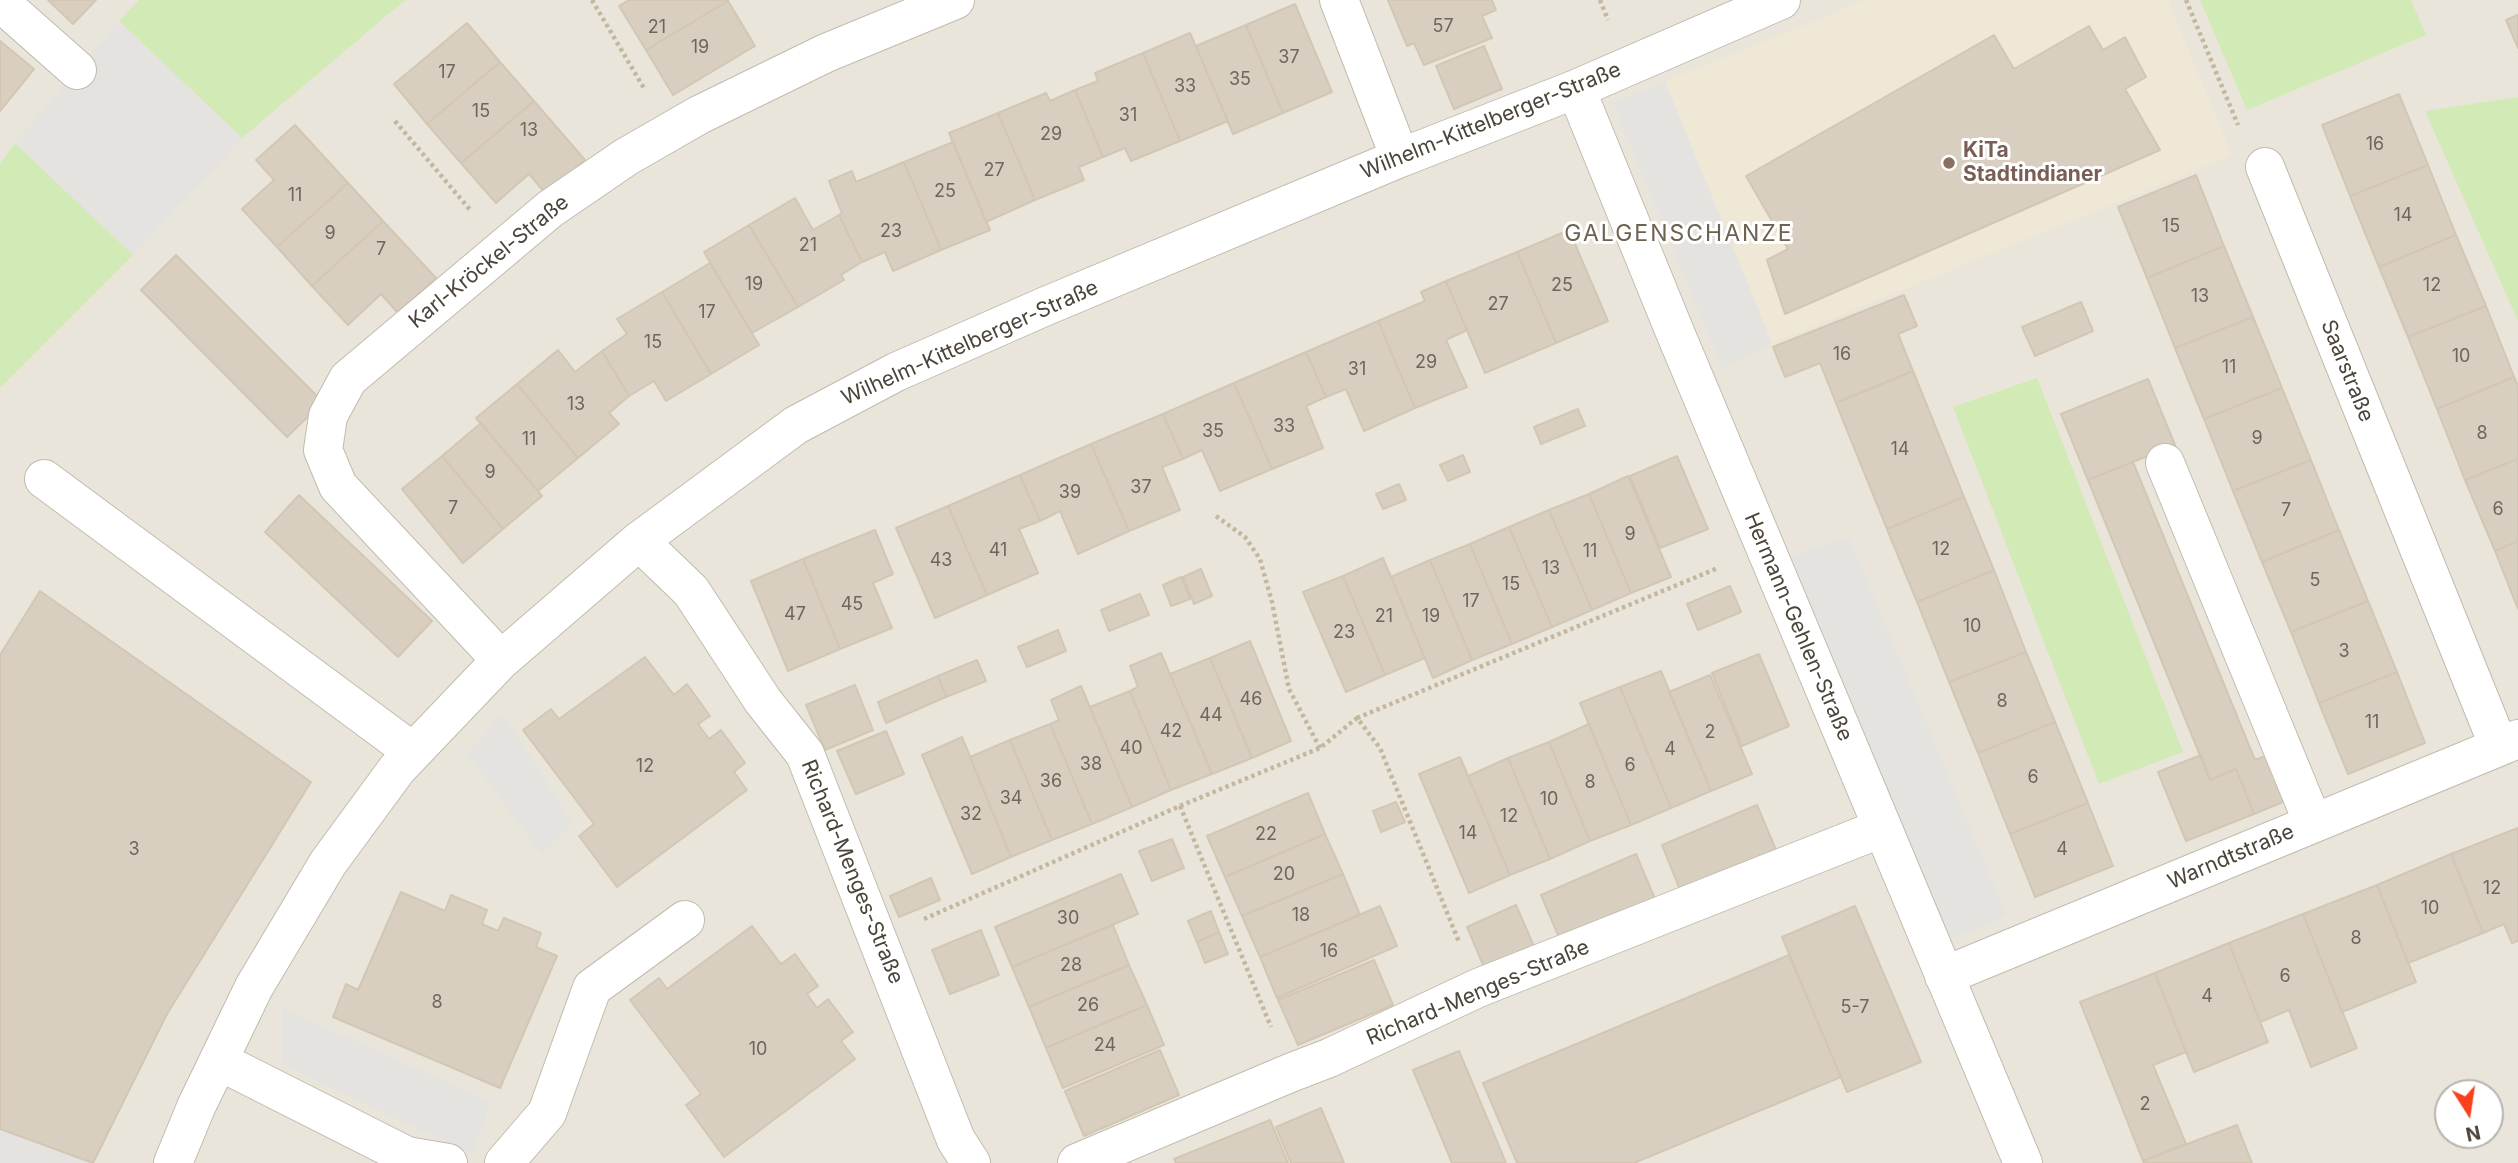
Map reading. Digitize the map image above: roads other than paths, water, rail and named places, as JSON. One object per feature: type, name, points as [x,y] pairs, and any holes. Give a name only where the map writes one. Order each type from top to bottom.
[{"type":"street","name":"Karl-Kröckel-Straße","points":[[501,660],[338,486],[323,450],[328,416],[348,379],[550,209],[626,157],[699,115],[826,53],[955,0]]},
{"type":"street","points":[[1339,0],[1400,158]]},
{"type":"street","name":"Wilhelm-Kittelberger-Straße","points":[[173,1163],[254,987],[328,863],[397,769],[501,660],[639,541],[796,425],[896,372],[1400,158],[1576,89],[1781,0]]},
{"type":"street","points":[[0,2],[77,70]]},
{"type":"street","name":"Hermann-Gehlen-Straße","points":[[1576,89],[2022,1163]]},
{"type":"street","name":"Saarstraße","points":[[2265,167],[2509,743]]},
{"type":"street","points":[[2165,463],[2313,823]]},
{"type":"street","points":[[44,479],[413,752]]},
{"type":"street","name":"Richard-Menges-Straße","points":[[639,541],[691,591],[764,701],[805,754],[956,1140],[971,1163]]},
{"type":"street","name":"Warndtstraße","points":[[1944,976],[2509,743]]},
{"type":"street","name":"Richard-Menges-Straße","points":[[1077,1163],[1329,1058],[1478,988],[1882,828]]},
{"type":"street","points":[[504,1163],[547,1113],[592,988],[685,920]]},
{"type":"street","points":[[219,1061],[407,1156],[447,1163]]},
{"type":"place","name":"KiTa Stadtindianer","points":[[1949,163]]},
{"type":"district","name":"GALGENSCHANZE","points":[[1679,234]]}]
